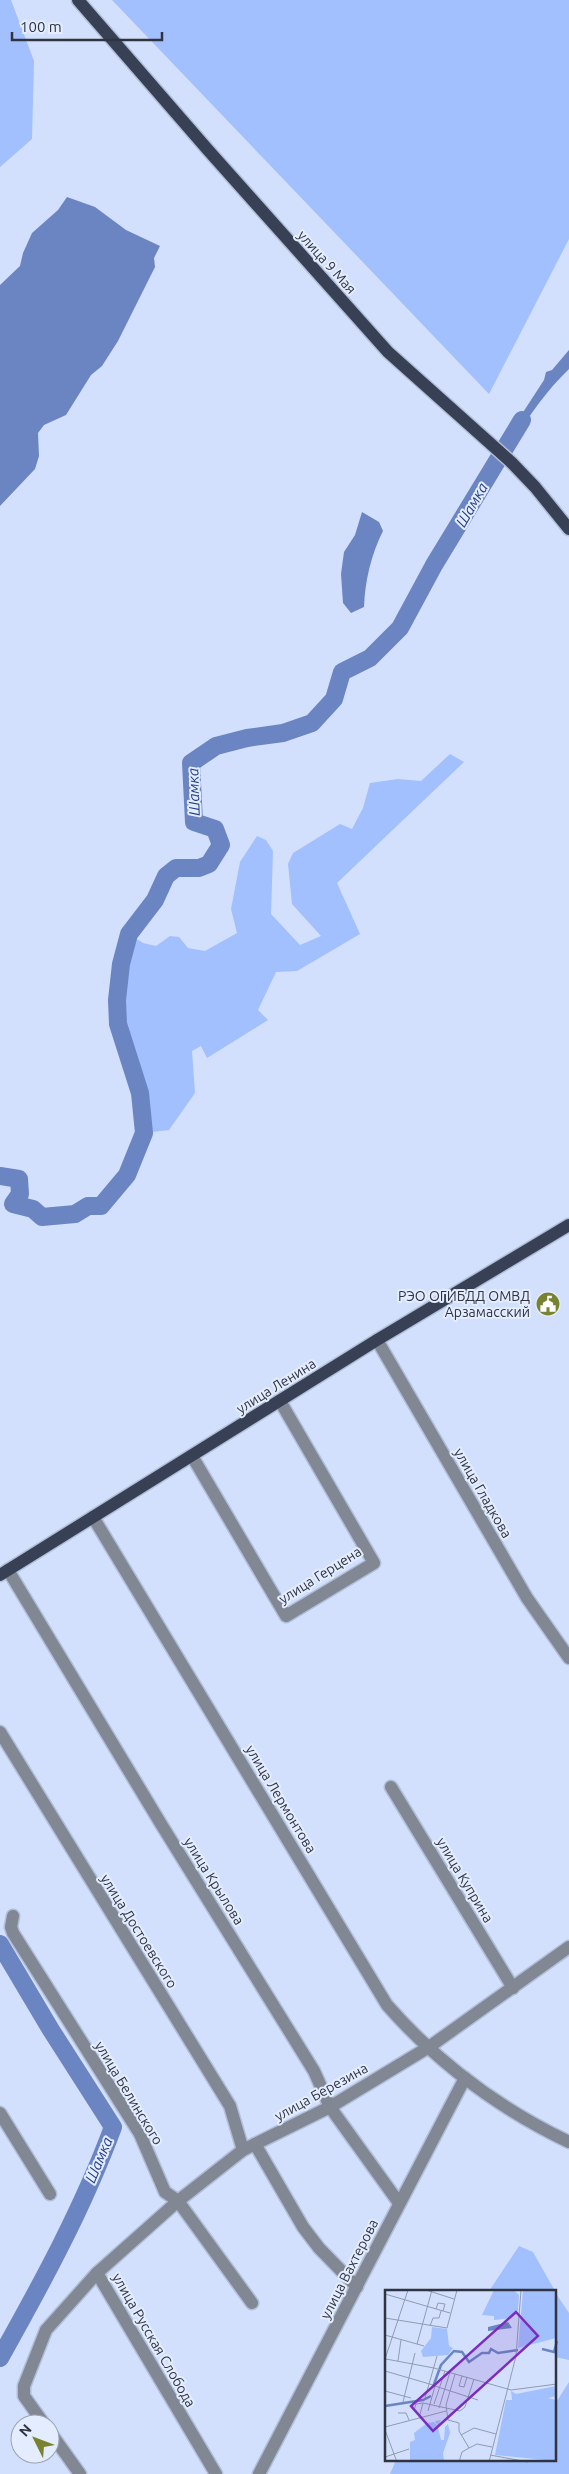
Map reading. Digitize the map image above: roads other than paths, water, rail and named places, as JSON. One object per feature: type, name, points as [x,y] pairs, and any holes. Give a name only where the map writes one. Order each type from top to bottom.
[{"type":"main road","name":"улица 9 Мая","points":[[78,0],[208,150],[388,352],[488,440],[535,487],[569,529]]},
{"type":"main road","name":"улица Ленина","points":[[4,1572],[377,1340],[569,1224]]},
{"type":"street","name":"улица Гладкова","points":[[377,1340],[527,1598],[569,1658]]},
{"type":"street","name":"улица Герцена","points":[[192,1456],[286,1616],[374,1563],[280,1401]]},
{"type":"street","name":"улица Лермонтова","points":[[93,1518],[387,2005],[429,2047],[486,2095],[569,2142]]},
{"type":"street","name":"улица Крылова","points":[[4,1572],[314,2071],[330,2107],[399,2203]]},
{"type":"street","name":"улица Достоевского","points":[[0,1732],[230,2106],[243,2150]]},
{"type":"street","name":"улица Куприна","points":[[391,1787],[513,1988]]},
{"type":"street","name":"улица Белинского","points":[[10,1924],[13,1933],[140,2134],[165,2192],[178,2201],[252,2302]]},
{"type":"street","name":"улица Березина","points":[[97,2273],[178,2201],[243,2150],[330,2107],[429,2047],[569,1947]]},
{"type":"street","name":"улица Вахтерова","points":[[259,2474],[465,2078]]},
{"type":"street","points":[[0,2113],[50,2194]]},
{"type":"street","points":[[255,2144],[303,2227],[319,2248],[357,2287]]},
{"type":"street","name":"улица Русская Слобода","points":[[37,2414],[24,2396],[24,2386],[46,2330],[97,2273],[216,2474]]},
{"type":"street","points":[[60,2446],[80,2474]]},
{"type":"waterway","name":"Шамка","points":[[0,1176],[19,1179],[20,1194],[13,1204],[33,1209],[42,1217],[75,1214],[88,1206],[101,1206],[127,1175],[144,1133],[140,1093],[118,1024],[117,1000],[121,964],[129,934],[155,900],[166,876],[176,868],[199,868],[209,864],[221,845],[215,829],[194,822],[191,763],[216,746],[247,738],[283,733],[312,723],[334,699],[342,672],[370,658],[400,628],[434,565],[522,420]]},
{"type":"waterway","name":"Шамка","points":[[0,1944],[51,2030],[113,2127],[75,2216],[0,2358]]},
{"type":"place","name":"РЭО ОГИБДД ОМВД Арзамасский","points":[[548,1304]]}]
